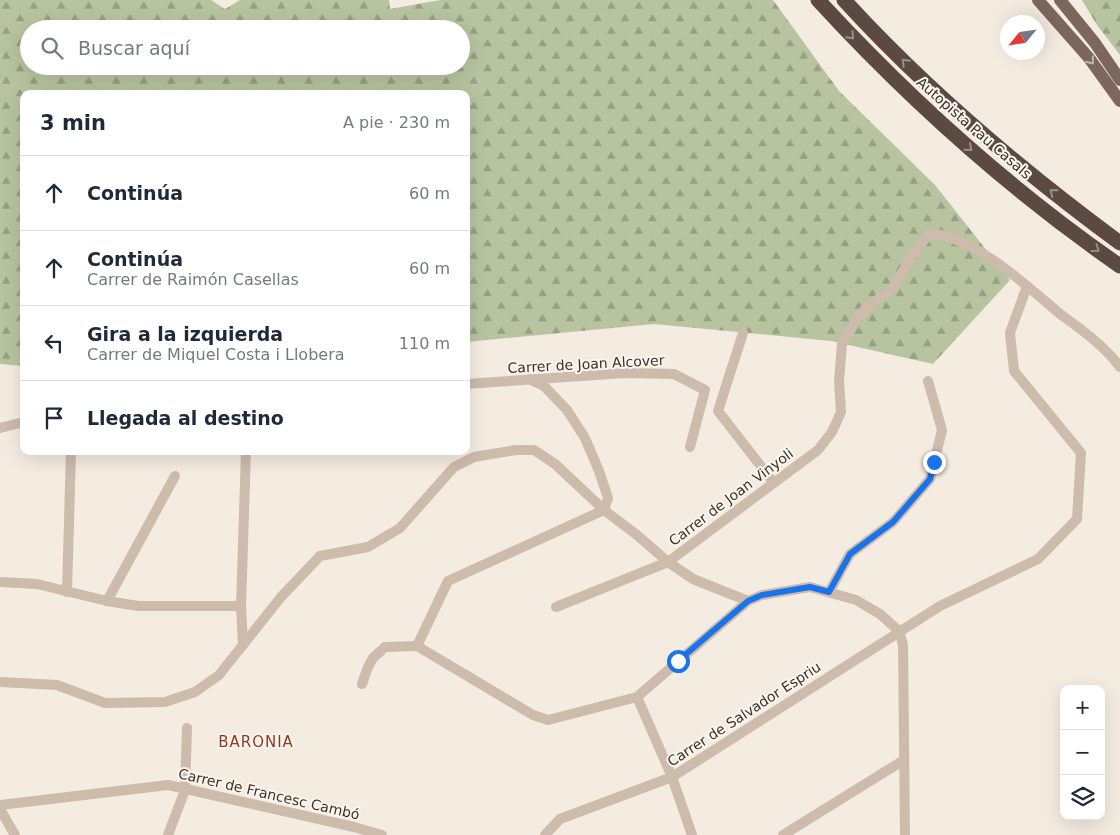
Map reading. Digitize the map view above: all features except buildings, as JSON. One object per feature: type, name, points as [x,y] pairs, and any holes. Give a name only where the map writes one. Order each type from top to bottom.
[{"type":"highway","name":"Autopista Pau Casals","points":[[818,0],[849,34],[942,125],[1041,208],[1120,266]]},
{"type":"highway","name":"Autopista Pau Casals","points":[[844,0],[918,76],[970,124],[1069,205],[1120,243]]},
{"type":"main road","points":[[1038,0],[1089,58],[1120,101]]},
{"type":"main road","points":[[1044,0],[1060,23]]},
{"type":"main road","points":[[1060,0],[1095,43],[1120,80]]},
{"type":"main road","points":[[1068,0],[1120,70]]},
{"type":"street","name":"Carrer de Joan Vinyoli","points":[[556,607],[668,562],[818,450],[832,432],[841,412],[842,344],[858,316],[892,288],[912,256],[929,234],[939,234],[958,240],[982,253],[1027,286]]},
{"type":"street","points":[[1027,286],[1100,346],[1120,367]]},
{"type":"street","name":"Carrer de Salvador Espriu","points":[[545,835],[560,819],[672,777],[940,606],[1038,559],[1077,519],[1081,453],[1014,371],[1010,333],[1027,286]]},
{"type":"street","points":[[743,333],[718,411],[774,483]]},
{"type":"street","name":"Carrer de Joan Alcover","points":[[470,384],[625,373],[674,374],[704,390],[690,447]]},
{"type":"street","points":[[417,646],[448,581],[604,510],[608,498],[585,438],[567,410],[556,398],[544,386],[530,380]]},
{"type":"street","points":[[829,592],[850,554],[893,522],[930,479],[942,430],[928,381]]},
{"type":"street","points":[[0,428],[20,423]]},
{"type":"street","points":[[5,682],[58,685],[105,703],[165,702],[195,692],[219,675],[281,597],[320,556],[368,548],[400,528],[454,467],[474,457],[516,450],[534,450],[555,464],[604,510],[668,562],[693,579],[748,601]]},
{"type":"street","points":[[67,592],[71,455]]},
{"type":"street","points":[[243,645],[241,606],[246,455]]},
{"type":"street","points":[[106,601],[175,476]]},
{"type":"street","points":[[0,582],[37,584],[106,601],[138,606],[241,606]]},
{"type":"street","points":[[362,684],[368,667],[374,658],[386,647],[417,646],[533,715],[548,720],[636,697],[748,601],[762,595],[810,587],[829,592],[856,600],[880,614],[899,631],[902,645],[905,835]]},
{"type":"street","points":[[636,697],[672,777],[692,835]]},
{"type":"street","points":[[168,835],[185,790],[187,728]]},
{"type":"street","points":[[783,835],[904,760]]},
{"type":"street","name":"Carrer de Francesc Cambó","points":[[0,807],[168,785],[382,835]]},
{"type":"street","points":[[0,807],[15,835]]},
{"type":"green space","points":[[0,0],[211,0],[225,9],[240,0],[389,0],[390,9],[440,0],[773,0],[839,91],[935,185],[1010,280],[933,364],[831,341],[654,324],[470,342],[470,90],[20,90],[20,366],[0,364]]},
{"type":"green space","points":[[1082,0],[1120,0],[1120,55],[1097,25]]},
{"type":"district","name":"BARONIA","points":[[256,742]]},
{"type":"route","points":[[678,661],[748,601],[762,595],[810,587],[829,592],[850,554],[893,522],[930,479],[934,462]]}]
